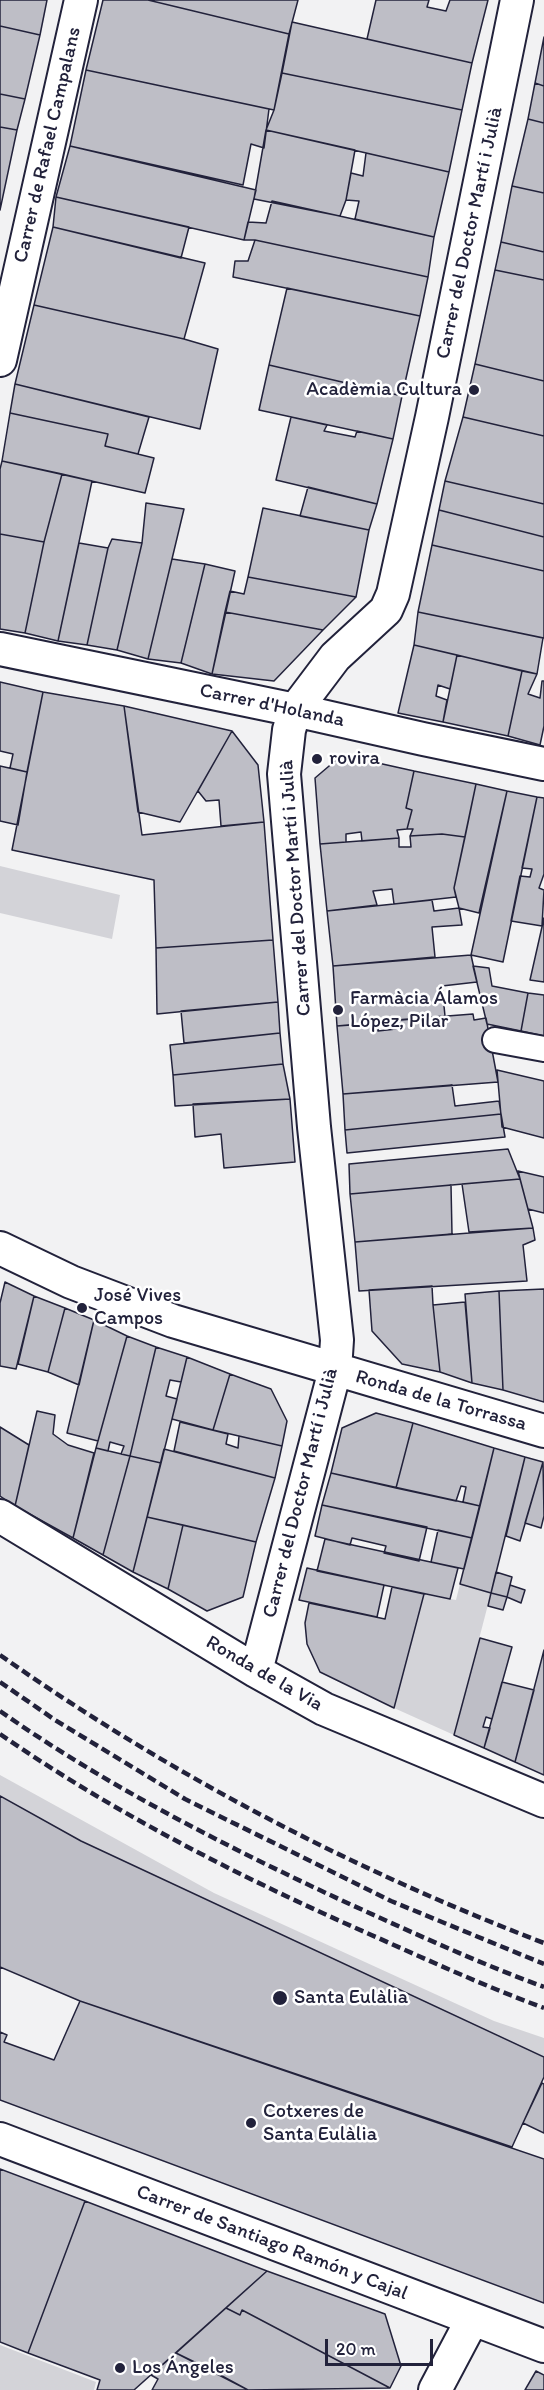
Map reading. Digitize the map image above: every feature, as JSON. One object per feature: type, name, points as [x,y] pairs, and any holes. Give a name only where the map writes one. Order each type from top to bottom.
[{"type":"street","name":"Carrer de Rafael Campalans","points":[[0,360],[81,0]]},
{"type":"street","name":"Carrer del Doctor Martí i Julià","points":[[256,1671],[335,1370],[337,1340],[314,1127],[284,774],[289,730],[295,710],[335,657],[386,610],[393,594],[518,0]]},
{"type":"street","name":"Carrer d'Holanda","points":[[0,649],[544,764]]},
{"type":"street","points":[[495,1040],[544,1049]]},
{"type":"street","name":"Ronda de la Torrassa","points":[[0,1248],[70,1282],[173,1321],[544,1431]]},
{"type":"street","name":"Ronda de la Via","points":[[0,1516],[256,1671],[324,1709],[544,1801]]},
{"type":"street","name":"Carrer de Santiago Ramón y Cajal","points":[[0,2139],[544,2346]]},
{"type":"street","points":[[435,2390],[472,2320]]},
{"type":"shaded area","points":[[0,866],[120,895],[112,939],[0,913]]},
{"type":"shaded area","points":[[460,1584],[491,1593],[454,1735],[394,1708],[424,1594],[456,1600]]},
{"type":"shaded area","points":[[0,1775],[214,1893],[494,2021],[544,2038],[544,2057],[81,1841],[0,1797]]},
{"type":"shaded area","points":[[0,2345],[96,2382],[94,2390],[0,2390]]},
{"type":"building","points":[[0,0],[47,0],[40,35],[0,26]]},
{"type":"building","points":[[103,0],[148,0],[289,34],[274,110],[86,70]]},
{"type":"building","points":[[148,0],[298,0],[289,34]]},
{"type":"building","points":[[376,0],[429,0],[427,7],[446,11],[450,0],[488,0],[472,63],[367,39]]},
{"type":"building","points":[[292,22],[472,63],[462,110],[282,73]]},
{"type":"building","points":[[0,26],[40,35],[25,99],[0,94]]},
{"type":"building","points":[[544,37],[544,86],[535,83]]},
{"type":"building","points":[[86,70],[269,109],[264,148],[251,144],[243,185],[70,146]]},
{"type":"building","points":[[282,73],[462,110],[449,172],[266,130],[274,110]]},
{"type":"building","points":[[535,83],[544,86],[544,123],[528,119]]},
{"type":"building","points":[[0,94],[25,99],[17,130],[0,127]]},
{"type":"building","points":[[528,119],[544,123],[544,193],[512,186]]},
{"type":"building","points":[[0,127],[17,130],[0,210]]},
{"type":"building","points":[[266,130],[355,150],[346,200],[340,216],[254,199]]},
{"type":"building","points":[[70,146],[256,190],[244,240],[56,197]]},
{"type":"building","points":[[366,153],[449,172],[434,237],[355,219],[359,201],[346,200],[351,173],[363,176]]},
{"type":"building","points":[[512,186],[544,193],[544,252],[501,242]]},
{"type":"building","points":[[56,197],[189,227],[181,258],[53,227]]},
{"type":"building","points":[[272,201],[434,237],[428,277],[255,240],[244,240],[248,222],[266,223]]},
{"type":"building","points":[[53,227],[205,263],[184,339],[34,305]]},
{"type":"building","points":[[255,240],[428,277],[420,316],[233,277],[235,261],[248,261]]},
{"type":"building","points":[[501,242],[544,252],[544,280],[495,270]]},
{"type":"building","points":[[495,270],[544,280],[544,381],[475,364]]},
{"type":"building","points":[[287,288],[420,316],[402,396],[269,365]]},
{"type":"building","points":[[34,305],[184,339],[218,349],[200,429],[15,384]]},
{"type":"building","points":[[475,364],[544,381],[544,436],[463,417]]},
{"type":"building","points":[[269,365],[402,396],[393,439],[259,410]]},
{"type":"building","points":[[15,384],[149,417],[138,454],[105,446],[108,434],[10,413]]},
{"type":"building","points":[[10,413],[108,434],[105,446],[154,458],[145,493],[2,461]]},
{"type":"building","points":[[291,417],[327,425],[324,431],[355,437],[357,431],[393,439],[377,504],[276,480]]},
{"type":"building","points":[[463,417],[544,436],[544,504],[445,481]]},
{"type":"building","points":[[2,461],[62,474],[44,542],[0,534]]},
{"type":"building","points":[[62,474],[92,481],[58,641],[25,633],[44,542]]},
{"type":"building","points":[[445,481],[544,504],[544,537],[439,510]]},
{"type":"building","points":[[308,487],[377,504],[369,530],[300,516]]},
{"type":"building","points":[[146,503],[184,509],[148,659],[117,650],[142,543]]},
{"type":"building","points":[[263,508],[369,530],[356,597],[248,577]]},
{"type":"building","points":[[439,510],[544,537],[544,571],[432,545]]},
{"type":"building","points":[[0,534],[44,542],[25,633],[0,629]]},
{"type":"building","points":[[112,539],[142,543],[117,650],[87,645],[108,548]]},
{"type":"building","points":[[79,543],[108,548],[87,645],[58,641]]},
{"type":"building","points":[[432,545],[544,571],[544,638],[418,612]]},
{"type":"building","points":[[172,559],[205,564],[181,663],[148,659]]},
{"type":"building","points":[[205,564],[235,571],[212,674],[181,663]]},
{"type":"building","points":[[248,577],[356,597],[323,630],[225,612],[230,591],[244,594]]},
{"type":"building","points":[[225,612],[323,630],[274,681],[212,674]]},
{"type":"building","points":[[418,612],[543,638],[537,674],[414,645]]},
{"type":"building","points":[[414,645],[457,655],[450,689],[438,685],[436,696],[447,700],[443,722],[398,713]]},
{"type":"building","points":[[457,655],[522,671],[508,736],[443,722]]},
{"type":"building","points":[[522,671],[537,674],[528,694],[540,698],[542,681],[544,681],[544,726],[540,745],[508,736]]},
{"type":"building","points":[[0,682],[43,692],[27,772],[10,768],[13,754],[0,751]]},
{"type":"building","points":[[43,692],[124,706],[142,835],[264,822],[273,940],[156,948],[154,880],[12,850]]},
{"type":"building","points":[[124,706],[232,731],[180,822],[138,812]]},
{"type":"building","points":[[232,731],[258,765],[264,822],[221,826],[219,800],[206,801],[198,791]]},
{"type":"building","points":[[342,755],[414,771],[406,808],[412,810],[407,829],[397,830],[399,838],[362,841],[361,832],[346,834],[346,842],[320,844],[315,778]]},
{"type":"building","points":[[0,766],[27,772],[18,825],[0,821]]},
{"type":"building","points":[[414,771],[476,784],[465,837],[442,834],[410,836],[413,829],[407,829],[412,810],[406,808]]},
{"type":"building","points":[[476,784],[507,791],[479,913],[459,908],[454,888]]},
{"type":"building","points":[[507,791],[537,797],[503,962],[471,955]]},
{"type":"building","points":[[537,797],[544,798],[544,874],[539,888],[544,890],[542,926],[511,921],[520,876],[530,877],[532,869],[522,868]]},
{"type":"building","points":[[442,834],[465,837],[454,888],[456,897],[394,904],[392,889],[373,891],[377,905],[327,911],[320,844],[399,838],[399,847],[411,847],[410,836]]},
{"type":"building","points":[[432,900],[434,911],[459,908],[462,925],[432,927],[435,957],[333,966],[327,911]]},
{"type":"building","points":[[544,918],[544,982],[530,980]]},
{"type":"building","points":[[273,940],[278,1002],[157,1014],[156,948]]},
{"type":"building","points":[[471,955],[477,982],[442,986],[445,1016],[337,1026],[333,966]]},
{"type":"building","points":[[473,966],[489,968],[492,986],[528,993],[521,1031],[487,1024]]},
{"type":"building","points":[[528,993],[544,995],[544,1036],[521,1031]]},
{"type":"building","points":[[278,1002],[280,1033],[184,1043],[181,1011]]},
{"type":"building","points":[[473,1014],[474,1020],[486,1018],[498,1082],[343,1094],[337,1026],[378,1023],[378,1031],[396,1029],[396,1020]]},
{"type":"building","points":[[280,1033],[283,1064],[173,1075],[170,1045]]},
{"type":"building","points":[[283,1064],[290,1099],[175,1106],[173,1075]]},
{"type":"building","points":[[497,1070],[544,1081],[544,1138],[502,1127]]},
{"type":"building","points":[[452,1085],[455,1106],[499,1101],[501,1114],[345,1130],[343,1094]]},
{"type":"building","points":[[290,1099],[295,1162],[224,1168],[221,1134],[195,1137],[193,1104]]},
{"type":"building","points":[[501,1114],[505,1137],[347,1153],[345,1130]]},
{"type":"building","points":[[508,1149],[520,1179],[350,1194],[349,1164]]},
{"type":"building","points":[[518,1171],[544,1177],[544,1213],[528,1209]]},
{"type":"building","points":[[520,1179],[533,1228],[469,1232],[462,1184]]},
{"type":"building","points":[[451,1185],[452,1234],[355,1242],[350,1194]]},
{"type":"building","points":[[533,1228],[535,1240],[523,1245],[527,1281],[359,1291],[355,1242]]},
{"type":"building","points":[[5,1282],[34,1296],[16,1369],[0,1366],[0,1303]]},
{"type":"building","points":[[432,1286],[440,1372],[402,1364],[372,1331],[369,1290]]},
{"type":"building","points":[[544,1289],[544,1402],[503,1390],[499,1291]]},
{"type":"building","points":[[499,1291],[503,1390],[472,1383],[465,1294]]},
{"type":"building","points":[[34,1296],[65,1308],[48,1372],[18,1364]]},
{"type":"building","points":[[465,1302],[472,1383],[440,1372],[433,1305]]},
{"type":"building","points":[[65,1308],[94,1320],[79,1385],[48,1372]]},
{"type":"building","points":[[94,1320],[127,1336],[98,1441],[67,1433]]},
{"type":"building","points":[[127,1336],[156,1347],[130,1456],[121,1454],[124,1446],[110,1442],[108,1451],[96,1448]]},
{"type":"building","points":[[156,1347],[187,1357],[181,1382],[170,1380],[166,1396],[177,1399],[161,1463],[130,1456]]},
{"type":"building","points":[[187,1357],[230,1374],[213,1430],[172,1419]]},
{"type":"building","points":[[230,1374],[271,1389],[287,1421],[282,1446],[213,1430]]},
{"type":"building","points":[[37,1411],[55,1415],[53,1434],[68,1445],[94,1453],[73,1538],[15,1506]]},
{"type":"building","points":[[376,1413],[413,1423],[396,1488],[331,1473],[342,1428]]},
{"type":"building","points":[[180,1422],[228,1434],[226,1444],[238,1448],[239,1436],[282,1446],[275,1478],[174,1451]]},
{"type":"building","points":[[413,1423],[494,1448],[480,1506],[463,1502],[466,1487],[461,1486],[456,1501],[396,1488]]},
{"type":"building","points":[[0,1427],[29,1445],[15,1506],[0,1496]]},
{"type":"building","points":[[96,1448],[130,1456],[103,1555],[73,1538]]},
{"type":"building","points":[[494,1448],[525,1457],[491,1593],[460,1584]]},
{"type":"building","points":[[164,1449],[275,1478],[256,1542],[147,1517]]},
{"type":"building","points":[[130,1456],[161,1463],[133,1572],[103,1555]]},
{"type":"building","points":[[525,1457],[543,1462],[520,1541],[506,1536]]},
{"type":"building","points":[[543,1462],[544,1516],[541,1528],[525,1523]]},
{"type":"building","points":[[331,1473],[480,1506],[472,1538],[322,1505]]},
{"type":"building","points":[[322,1505],[427,1527],[419,1561],[384,1553],[386,1546],[352,1538],[350,1545],[315,1536]]},
{"type":"building","points":[[147,1517],[183,1525],[168,1589],[133,1572]]},
{"type":"building","points":[[183,1525],[256,1542],[243,1597],[207,1611],[168,1589]]},
{"type":"building","points":[[438,1530],[472,1538],[464,1569],[431,1562]]},
{"type":"building","points":[[325,1539],[458,1568],[450,1599],[317,1571]]},
{"type":"building","points":[[307,1568],[384,1585],[377,1617],[299,1600]]},
{"type":"building","points":[[496,1572],[512,1577],[507,1597],[491,1593]]},
{"type":"building","points":[[510,1585],[525,1590],[521,1603],[507,1597]]},
{"type":"building","points":[[392,1587],[424,1594],[394,1708],[320,1672],[307,1644],[305,1623],[309,1603],[385,1619]]},
{"type":"building","points":[[491,1593],[507,1597],[503,1610],[488,1606]]},
{"type":"building","points":[[480,1638],[512,1647],[492,1719],[486,1717],[483,1727],[490,1728],[484,1748],[454,1735]]},
{"type":"building","points":[[544,1650],[544,1775],[515,1762]]},
{"type":"building","points":[[502,1682],[534,1690],[515,1762],[484,1748]]},
{"type":"building","points":[[0,1796],[81,1841],[544,2057],[544,2077],[512,2147],[80,2001],[0,1967]]},
{"type":"building","points":[[0,1967],[80,2001],[54,2060],[4,2042],[7,2035],[0,2032]]},
{"type":"building","name":"Cotxeres de Santa Eulàlia","points":[[0,1967],[80,2001],[544,2159],[544,2303],[0,2100]]},
{"type":"building","points":[[542,2083],[544,2084],[544,2133],[523,2123]]},
{"type":"building","points":[[0,2169],[85,2201],[28,2353],[0,2342]]},
{"type":"building","points":[[85,2201],[267,2271],[134,2390],[97,2390],[100,2380],[28,2353]]},
{"type":"building","points":[[267,2271],[385,2314],[401,2366],[390,2388],[242,2310],[240,2315],[226,2308]]},
{"type":"building","points":[[226,2308],[240,2315],[242,2310],[390,2388],[248,2390],[176,2353]]},
{"type":"building","points":[[176,2353],[248,2390],[152,2390],[158,2379],[151,2375]]},
{"type":"building","points":[[536,2371],[544,2375],[544,2390],[525,2390]]},
{"type":"railway","points":[[0,1655],[129,1740],[263,1816],[401,1884],[544,1943]]},
{"type":"railway","points":[[0,1682],[55,1720],[185,1799],[391,1901],[544,1964]]},
{"type":"railway","points":[[0,1711],[82,1765],[167,1814],[393,1924],[544,1987]]},
{"type":"railway","points":[[0,1734],[44,1764],[136,1819],[231,1869],[418,1956],[544,2008]]},
{"type":"place","name":"Acadèmia Cultura","points":[[474,390]]},
{"type":"place","name":"rovira","points":[[317,759]]},
{"type":"place","name":"Farmàcia Álamos López, Pilar","points":[[338,1010]]},
{"type":"place","name":"José Vives Campos","points":[[82,1308]]},
{"type":"place","name":"Santa Eulàlia","points":[[280,1998]]},
{"type":"place","name":"Cotxeres de Santa Eulàlia","points":[[251,2123]]},
{"type":"place","name":"Los Ángeles","points":[[120,2368]]}]
